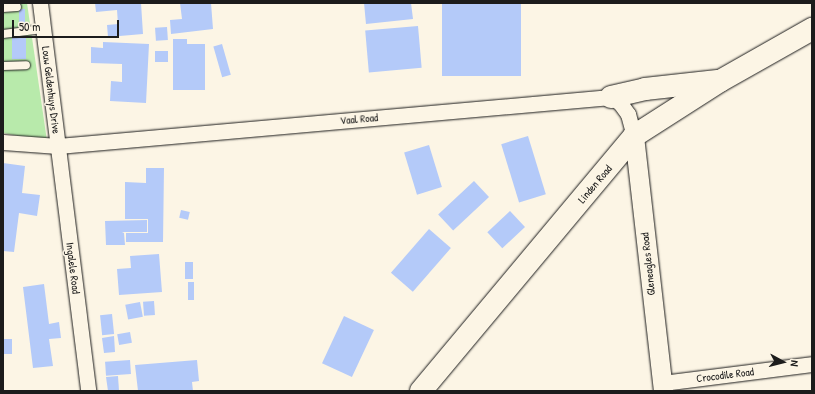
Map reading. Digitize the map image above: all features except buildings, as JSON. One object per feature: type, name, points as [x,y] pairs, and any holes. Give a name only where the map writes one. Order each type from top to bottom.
[{"type":"main road","name":"Linden Road","points":[[421,391],[634,136],[720,81],[812,29]]},
{"type":"main road","points":[[611,97],[652,88],[720,81]]},
{"type":"street","name":"Louw Geldenhuys Drive","points":[[3,142],[58,146],[40,3]]},
{"type":"street","name":"Vaal Road","points":[[58,146],[611,97]]},
{"type":"street","points":[[611,97],[620,103],[628,114],[634,136]]},
{"type":"street","name":"Gleneagles Road","points":[[634,136],[662,387]]},
{"type":"street","name":"Ingalele Road","points":[[58,146],[88,391]]},
{"type":"street","name":"Crocodile Road","points":[[662,387],[812,364]]},
{"type":"lane","points":[[3,8],[17,7]]},
{"type":"lane","points":[[3,34],[43,29]]},
{"type":"lane","points":[[3,66],[26,65]]},
{"type":"green space","points":[[3,3],[27,3],[47,141],[3,133]]}]
